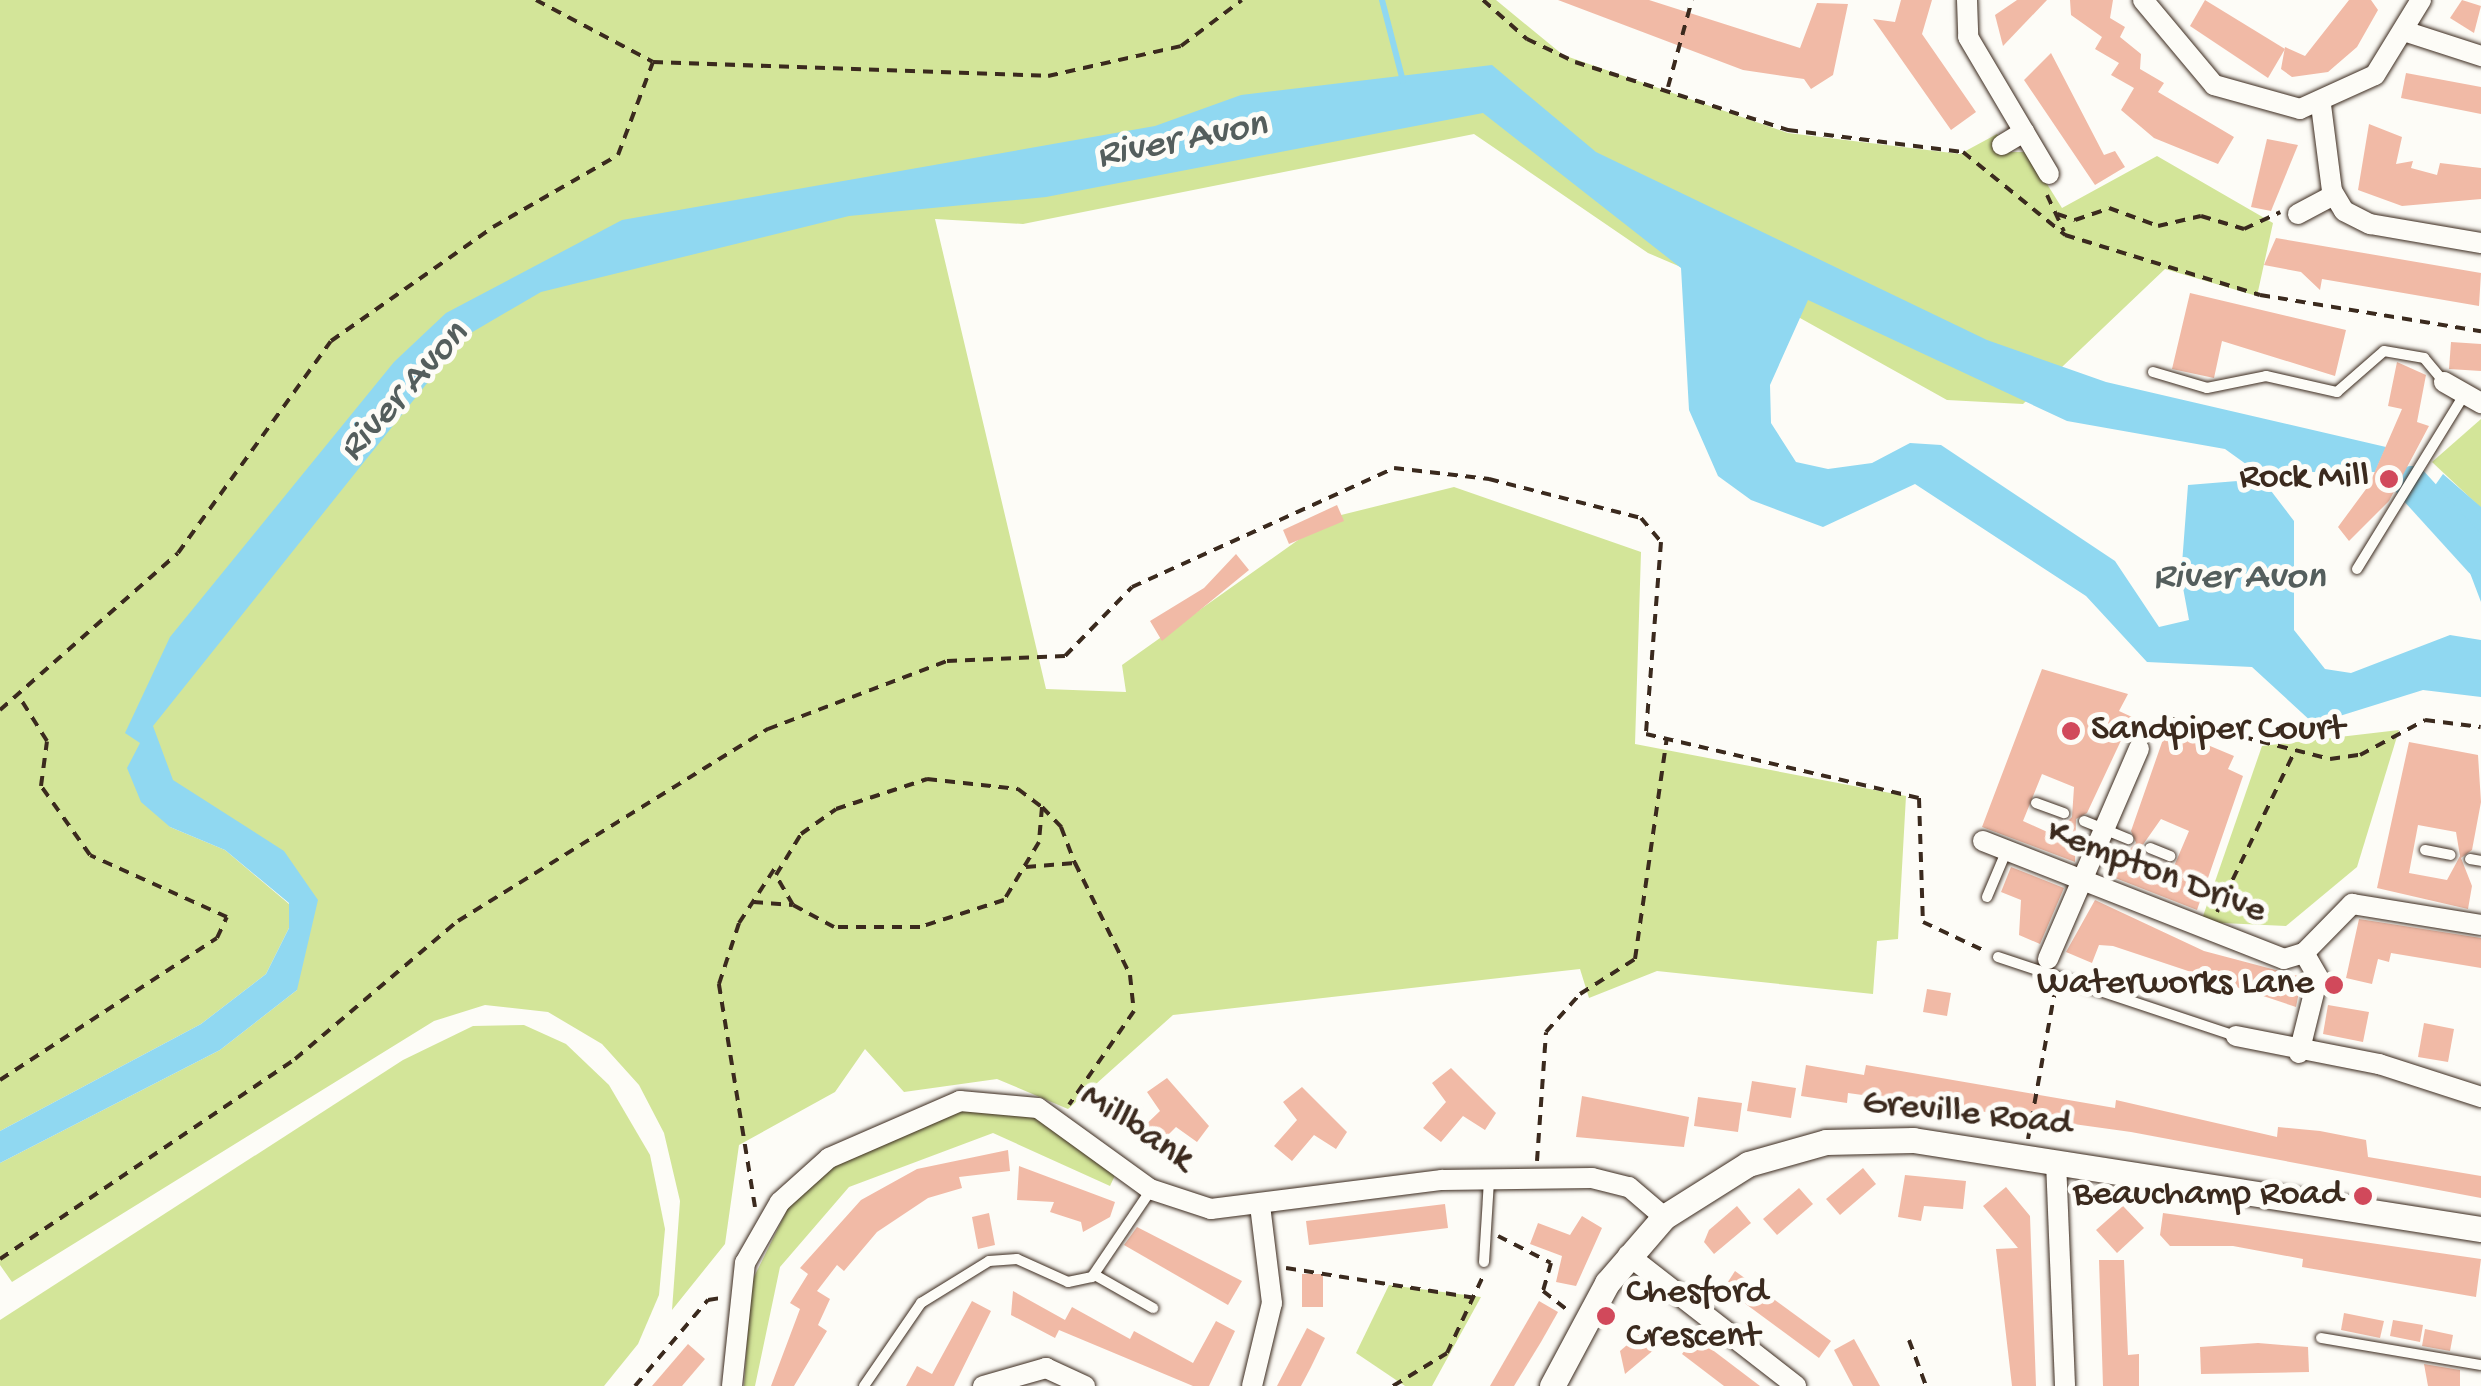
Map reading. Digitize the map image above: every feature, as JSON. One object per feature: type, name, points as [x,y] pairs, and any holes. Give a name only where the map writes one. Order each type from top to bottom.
[{"type":"street","points":[[1967,0],[1968,37],[2049,174]]},
{"type":"street","points":[[2145,1],[2182,58],[2223,91],[2274,108],[2321,105],[2375,74],[2407,32],[2421,0]]},
{"type":"street","points":[[2407,32],[2481,56]]},
{"type":"street","points":[[2321,105],[2334,196],[2370,224],[2481,243]]},
{"type":"street","points":[[2002,144],[2024,132]]},
{"type":"street","points":[[2298,214],[2334,196]]},
{"type":"street","points":[[2444,382],[2471,401]]},
{"type":"street","points":[[2048,959],[2142,741]]},
{"type":"street","name":"Kempton Drive","points":[[1983,841],[2085,876],[2205,934],[2284,959],[2304,952],[2352,904],[2481,924]]},
{"type":"street","name":"Kempton Drive","points":[[2299,1053],[2318,977],[2304,952]]},
{"type":"street","points":[[2236,1036],[2299,1053],[2380,1064],[2481,1098]]},
{"type":"street","name":"Millbank","points":[[732,1386],[739,1297],[764,1224],[802,1178],[935,1106],[988,1099],[1038,1108],[1151,1190],[1211,1210],[1489,1179],[1536,1178],[1616,1182],[1664,1218]]},
{"type":"street","name":"Greville Road","points":[[1552,1386],[1628,1255],[1664,1218],[1748,1164],[1826,1142],[1902,1139],[2481,1229]]},
{"type":"street","points":[[2056,1161],[2065,1386]]},
{"type":"street","points":[[1252,1386],[1268,1335],[1271,1266],[1260,1205]]},
{"type":"street","points":[[1628,1255],[1796,1386]]},
{"type":"street","points":[[983,1386],[1046,1368],[1085,1386]]},
{"type":"lane","points":[[2152,372],[2208,388],[2266,376],[2338,392],[2384,351],[2424,358],[2444,382]]},
{"type":"lane","points":[[2356,569],[2398,508],[2419,466],[2471,401]]},
{"type":"lane","points":[[2036,803],[2064,813]]},
{"type":"lane","points":[[2084,821],[2128,839]]},
{"type":"lane","points":[[2150,848],[2170,856]]},
{"type":"lane","points":[[2425,850],[2452,855]]},
{"type":"lane","points":[[1987,898],[2006,852]]},
{"type":"lane","points":[[1998,957],[2236,1036]]},
{"type":"lane","points":[[1484,1262],[1489,1179]]},
{"type":"lane","points":[[864,1386],[915,1310],[989,1261],[1017,1259],[1068,1282],[1095,1274],[1151,1190]]},
{"type":"lane","points":[[1095,1274],[1153,1308]]},
{"type":"lane","points":[[2322,1338],[2481,1364]]},
{"type":"path","points":[[536,0],[654,62],[1082,72],[1181,46],[1242,0]]},
{"type":"path","points":[[1483,0],[1543,47],[1788,130],[1963,152],[2066,235],[2260,295],[2481,331]]},
{"type":"path","points":[[1668,89],[1692,0]]},
{"type":"path","points":[[0,710],[190,539],[331,341],[492,227],[618,155],[654,62]]},
{"type":"path","points":[[2049,174],[2041,184],[2066,235]]},
{"type":"path","points":[[2057,214],[2076,220],[2109,208],[2158,226],[2201,216],[2244,229],[2292,205],[2298,214]]},
{"type":"path","points":[[0,1259],[295,1060],[458,920],[768,729],[947,661],[1064,656],[1132,587],[1394,468],[1489,479],[1641,518],[1661,542],[1646,734],[1918,798],[1924,922],[1998,957]]},
{"type":"path","points":[[0,1080],[217,938],[227,917],[90,854],[41,786],[47,740],[18,694]]},
{"type":"path","points":[[2142,741],[2172,720],[2294,753],[2360,755],[2425,720],[2481,727]]},
{"type":"path","points":[[1536,1178],[1538,1056],[1546,1032],[1580,994],[1635,960],[1666,738]]},
{"type":"path","points":[[2205,934],[2294,753]]},
{"type":"path","points":[[759,1216],[739,1145],[719,984],[752,902],[780,862],[836,808],[927,779],[977,778],[1042,807],[1125,956],[1134,1011],[1064,1112]]},
{"type":"path","points":[[752,902],[793,905],[834,927],[906,929],[1004,900],[1026,867],[1042,807]]},
{"type":"path","points":[[780,862],[776,875],[793,905]]},
{"type":"path","points":[[1026,867],[1074,863]]},
{"type":"path","points":[[2028,1141],[2055,990]]},
{"type":"path","points":[[1486,1236],[1551,1263],[1543,1291],[1568,1311]]},
{"type":"path","points":[[1271,1266],[1476,1298]]},
{"type":"path","points":[[1394,1386],[1446,1353],[1481,1288]]},
{"type":"path","points":[[634,1386],[708,1300],[739,1297]]},
{"type":"path","points":[[1908,1340],[1926,1386]]},
{"type":"green space","points":[[0,0],[1496,0],[1563,55],[1788,133],[1960,154],[1997,134],[2007,152],[2027,152],[2062,208],[2157,156],[2273,223],[2257,296],[2165,269],[2023,404],[1947,400],[1800,318],[1648,253],[1474,134],[1023,224],[935,219],[1046,689],[1126,692],[1122,665],[1329,518],[1454,487],[1641,552],[1635,744],[1906,796],[1898,939],[1877,941],[1873,994],[1657,971],[1589,998],[1580,969],[1173,1015],[1068,1109],[997,1079],[904,1092],[865,1049],[835,1092],[739,1145],[725,1244],[672,1310],[680,1201],[664,1133],[639,1085],[602,1044],[548,1012],[485,1005],[434,1021],[12,1282],[0,1265],[0,1163],[220,1050],[297,990],[298,899],[154,787],[170,827],[225,850],[289,904],[289,928],[266,974],[201,1024],[0,1131]]},
{"type":"green space","points":[[2481,419],[2481,508],[2432,462]]},
{"type":"green space","points":[[2399,730],[2357,867],[2286,926],[2201,922],[2262,746]]},
{"type":"green space","points":[[524,1025],[566,1044],[609,1085],[650,1155],[665,1229],[659,1295],[638,1344],[604,1386],[0,1386],[0,1320],[403,1060],[473,1026]]},
{"type":"green space","points":[[999,1106],[1033,1114],[1117,1171],[1110,1186],[993,1133],[849,1187],[780,1267],[755,1386],[744,1386],[751,1283],[790,1204],[821,1173],[891,1136],[945,1112]]},
{"type":"green space","points":[[1389,1285],[1481,1297],[1432,1386],[1405,1386],[1356,1353]]},
{"type":"water","points":[[1492,65],[1596,152],[1987,340],[2106,382],[2386,447],[2375,472],[2257,472],[2225,449],[2067,421],[1808,300],[1770,385],[1771,423],[1796,462],[1828,469],[1872,463],[1910,443],[1941,445],[2115,561],[2159,627],[2189,620],[2181,577],[2188,485],[2262,479],[2294,521],[2294,630],[2325,669],[2351,673],[2450,635],[2481,640],[2481,697],[2423,690],[2314,724],[2252,667],[2147,662],[2086,596],[1915,484],[1823,527],[1751,500],[1718,476],[1689,410],[1681,268],[1483,113],[1046,197],[849,216],[541,292],[464,337],[153,726],[173,780],[284,851],[318,900],[297,990],[220,1050],[0,1163],[0,1131],[201,1024],[266,974],[289,928],[289,903],[225,850],[170,827],[141,802],[127,768],[140,743],[125,733],[170,637],[394,362],[446,313],[622,220],[1155,126],[1241,95]]},
{"type":"water","name":"River Avon","points":[[2443,474],[2481,507],[2481,602],[2459,544],[2422,504]]},
{"type":"building","points":[[1558,0],[1649,0],[1800,48],[1817,3],[1848,4],[1833,75],[1811,89],[1804,79],[1743,70]]},
{"type":"building","points":[[1901,0],[1932,0],[1922,34],[1976,112],[1951,130],[1873,19],[1895,22]]},
{"type":"building","points":[[2017,0],[2047,0],[2003,46],[1995,15]]},
{"type":"building","points":[[2070,0],[2113,0],[2110,18],[2125,27],[2120,37],[2141,54],[2140,69],[2164,83],[2158,92],[2234,137],[2218,164],[2154,138],[2121,110],[2134,88],[2111,75],[2119,63],[2095,49],[2102,37],[2071,15]]},
{"type":"building","points":[[2205,0],[2285,49],[2268,78],[2190,26]]},
{"type":"building","points":[[2349,0],[2371,0],[2378,10],[2357,47],[2328,72],[2292,77],[2281,69],[2285,47],[2305,56]]},
{"type":"building","points":[[2462,0],[2481,6],[2474,33],[2450,18]]},
{"type":"building","points":[[2051,53],[2104,155],[2115,151],[2125,167],[2095,185],[2024,80]]},
{"type":"building","points":[[2406,73],[2481,87],[2481,114],[2401,98]]},
{"type":"building","points":[[2369,124],[2402,137],[2396,164],[2413,161],[2411,168],[2437,175],[2440,163],[2481,168],[2481,199],[2402,206],[2358,190]]},
{"type":"building","points":[[2267,139],[2298,145],[2271,211],[2251,207]]},
{"type":"building","points":[[2276,238],[2481,273],[2479,306],[2322,279],[2320,290],[2301,272],[2264,265]]},
{"type":"building","points":[[2190,293],[2346,330],[2335,376],[2222,341],[2214,378],[2172,369]]},
{"type":"building","points":[[2451,342],[2481,344],[2481,371],[2449,369]]},
{"type":"building","name":"Rock Mill","points":[[2397,362],[2426,375],[2417,422],[2429,426],[2389,501],[2349,541],[2338,527],[2369,485],[2402,409],[2388,406]]},
{"type":"building","points":[[1337,505],[1344,521],[1289,544],[1283,530]]},
{"type":"building","points":[[1236,554],[1249,570],[1162,641],[1150,621],[1204,588]]},
{"type":"building","points":[[2042,669],[2128,694],[2119,711],[2132,717],[2087,813],[2076,819],[2075,862],[1982,827]],"holes":[[[2042,774],[2074,787],[2072,817],[2054,835],[2023,821]]]},
{"type":"building","points":[[2167,728],[2234,756],[2228,769],[2243,776],[2197,910],[2105,874],[2136,843],[2131,831]],"holes":[[[2161,819],[2189,831],[2169,878],[2142,868],[2142,846]]]},
{"type":"building","points":[[2409,742],[2478,755],[2481,802],[2472,850],[2461,858],[2472,886],[2468,909],[2377,888]],"holes":[[[2418,825],[2456,832],[2460,856],[2447,880],[2409,873]]]},
{"type":"building","points":[[2011,867],[2064,888],[2040,944],[2019,935],[2021,900],[2001,892]]},
{"type":"building","points":[[2095,900],[2204,951],[2302,977],[2296,1007],[2113,946],[2099,945],[2092,963],[2066,952]]},
{"type":"building","points":[[2359,919],[2481,938],[2481,968],[2391,953],[2389,962],[2378,959],[2372,984],[2346,978]]},
{"type":"building","points":[[1927,989],[1951,993],[1947,1016],[1923,1012]]},
{"type":"building","points":[[2328,1005],[2369,1012],[2363,1042],[2323,1034]]},
{"type":"building","points":[[2424,1023],[2454,1029],[2448,1062],[2418,1057]]},
{"type":"building","points":[[1806,1065],[1864,1075],[1866,1065],[2115,1108],[2116,1100],[2277,1137],[2278,1127],[2366,1140],[2368,1157],[2481,1176],[2481,1198],[2131,1132],[1848,1093],[1847,1103],[1801,1096]]},
{"type":"building","points":[[1451,1068],[1496,1113],[1485,1130],[1463,1116],[1441,1142],[1423,1128],[1446,1102],[1432,1083]]},
{"type":"building","points":[[1167,1078],[1209,1126],[1197,1142],[1176,1127],[1152,1151],[1135,1135],[1160,1111],[1147,1092]]},
{"type":"building","points":[[1752,1081],[1796,1088],[1791,1118],[1747,1111]]},
{"type":"building","points":[[1302,1087],[1347,1132],[1336,1149],[1314,1135],[1292,1161],[1274,1146],[1297,1120],[1283,1102]]},
{"type":"building","points":[[1582,1096],[1689,1117],[1684,1147],[1576,1137]]},
{"type":"building","points":[[1698,1097],[1742,1103],[1738,1132],[1694,1126]]},
{"type":"building","points":[[1008,1150],[1010,1171],[959,1177],[962,1188],[928,1198],[877,1232],[844,1271],[837,1265],[817,1291],[830,1299],[818,1325],[827,1331],[794,1386],[771,1386],[800,1309],[790,1303],[808,1274],[800,1268],[861,1200],[917,1169]]},
{"type":"building","points":[[1019,1166],[1115,1202],[1110,1217],[1083,1232],[1081,1222],[1050,1212],[1054,1202],[1017,1200]]},
{"type":"building","points":[[1863,1168],[1876,1184],[1840,1215],[1826,1199]]},
{"type":"building","points":[[1905,1175],[1966,1181],[1963,1209],[1924,1206],[1921,1221],[1898,1217]]},
{"type":"building","points":[[2006,1187],[2030,1216],[2036,1386],[2012,1386],[1996,1249],[2018,1248],[1983,1206]]},
{"type":"building","points":[[1799,1188],[1813,1204],[1777,1235],[1763,1219]]},
{"type":"building","points":[[1445,1204],[1448,1228],[1309,1245],[1306,1221]]},
{"type":"building","points":[[1737,1206],[1751,1223],[1714,1254],[1704,1242],[1709,1230]]},
{"type":"building","points":[[2123,1206],[2144,1228],[2117,1253],[2096,1230]]},
{"type":"building","points":[[989,1213],[995,1245],[978,1249],[972,1217]]},
{"type":"building","points":[[2163,1213],[2481,1259],[2476,1297],[2302,1267],[2303,1259],[2233,1246],[2170,1246],[2160,1235]]},
{"type":"building","points":[[1582,1216],[1602,1228],[1576,1286],[1556,1282],[1562,1256],[1530,1244],[1538,1223],[1570,1235]]},
{"type":"building","points":[[1137,1227],[1242,1281],[1228,1305],[1124,1245]]},
{"type":"building","points":[[2099,1260],[2124,1260],[2128,1355],[2139,1354],[2139,1386],[2103,1386]]},
{"type":"building","points":[[1735,1271],[1831,1341],[1819,1358],[1724,1288]]},
{"type":"building","points":[[1302,1274],[1323,1274],[1323,1307],[1302,1307]]},
{"type":"building","points":[[1013,1291],[1065,1320],[1072,1307],[1130,1339],[1134,1331],[1193,1363],[1216,1321],[1235,1331],[1209,1386],[1193,1386],[1059,1330],[1055,1338],[1011,1315]]},
{"type":"building","points":[[972,1301],[991,1311],[954,1386],[906,1386],[917,1366],[932,1374]]},
{"type":"building","points":[[1539,1301],[1558,1312],[1541,1342],[1514,1386],[1490,1386]]},
{"type":"building","points":[[2344,1313],[2384,1321],[2380,1338],[2341,1330]]},
{"type":"building","points":[[2393,1320],[2423,1325],[2420,1342],[2390,1336]]},
{"type":"building","points":[[1648,1327],[1662,1343],[1625,1374],[1620,1351]]},
{"type":"building","points":[[1307,1328],[1325,1338],[1311,1367],[1301,1386],[1277,1386]]},
{"type":"building","points":[[2425,1329],[2453,1335],[2450,1351],[2422,1346]]},
{"type":"building","points":[[1854,1339],[1880,1386],[1853,1386],[1834,1350]]},
{"type":"building","points":[[1691,1342],[1702,1342],[1760,1386],[1724,1386],[1682,1354]]},
{"type":"building","points":[[2258,1343],[2308,1347],[2309,1372],[2201,1374],[2200,1347]]},
{"type":"building","points":[[688,1344],[705,1359],[682,1386],[652,1386]]},
{"type":"building","points":[[2424,1364],[2460,1370],[2460,1386],[2428,1386]]},
{"type":"waterway","points":[[1382,0],[1403,81]]},
{"type":"waterway","name":"River Avon","points":[[2411,483],[2481,560]]},
{"type":"place","name":"Rock Mill","points":[[2389,479]]},
{"type":"place","name":"Sandpiper Court","points":[[2071,731]]},
{"type":"place","name":"Waterworks Lane","points":[[2334,985]]},
{"type":"place","name":"Beauchamp Road","points":[[2363,1196]]},
{"type":"place","name":"Chesford Crescent","points":[[1606,1316]]}]
